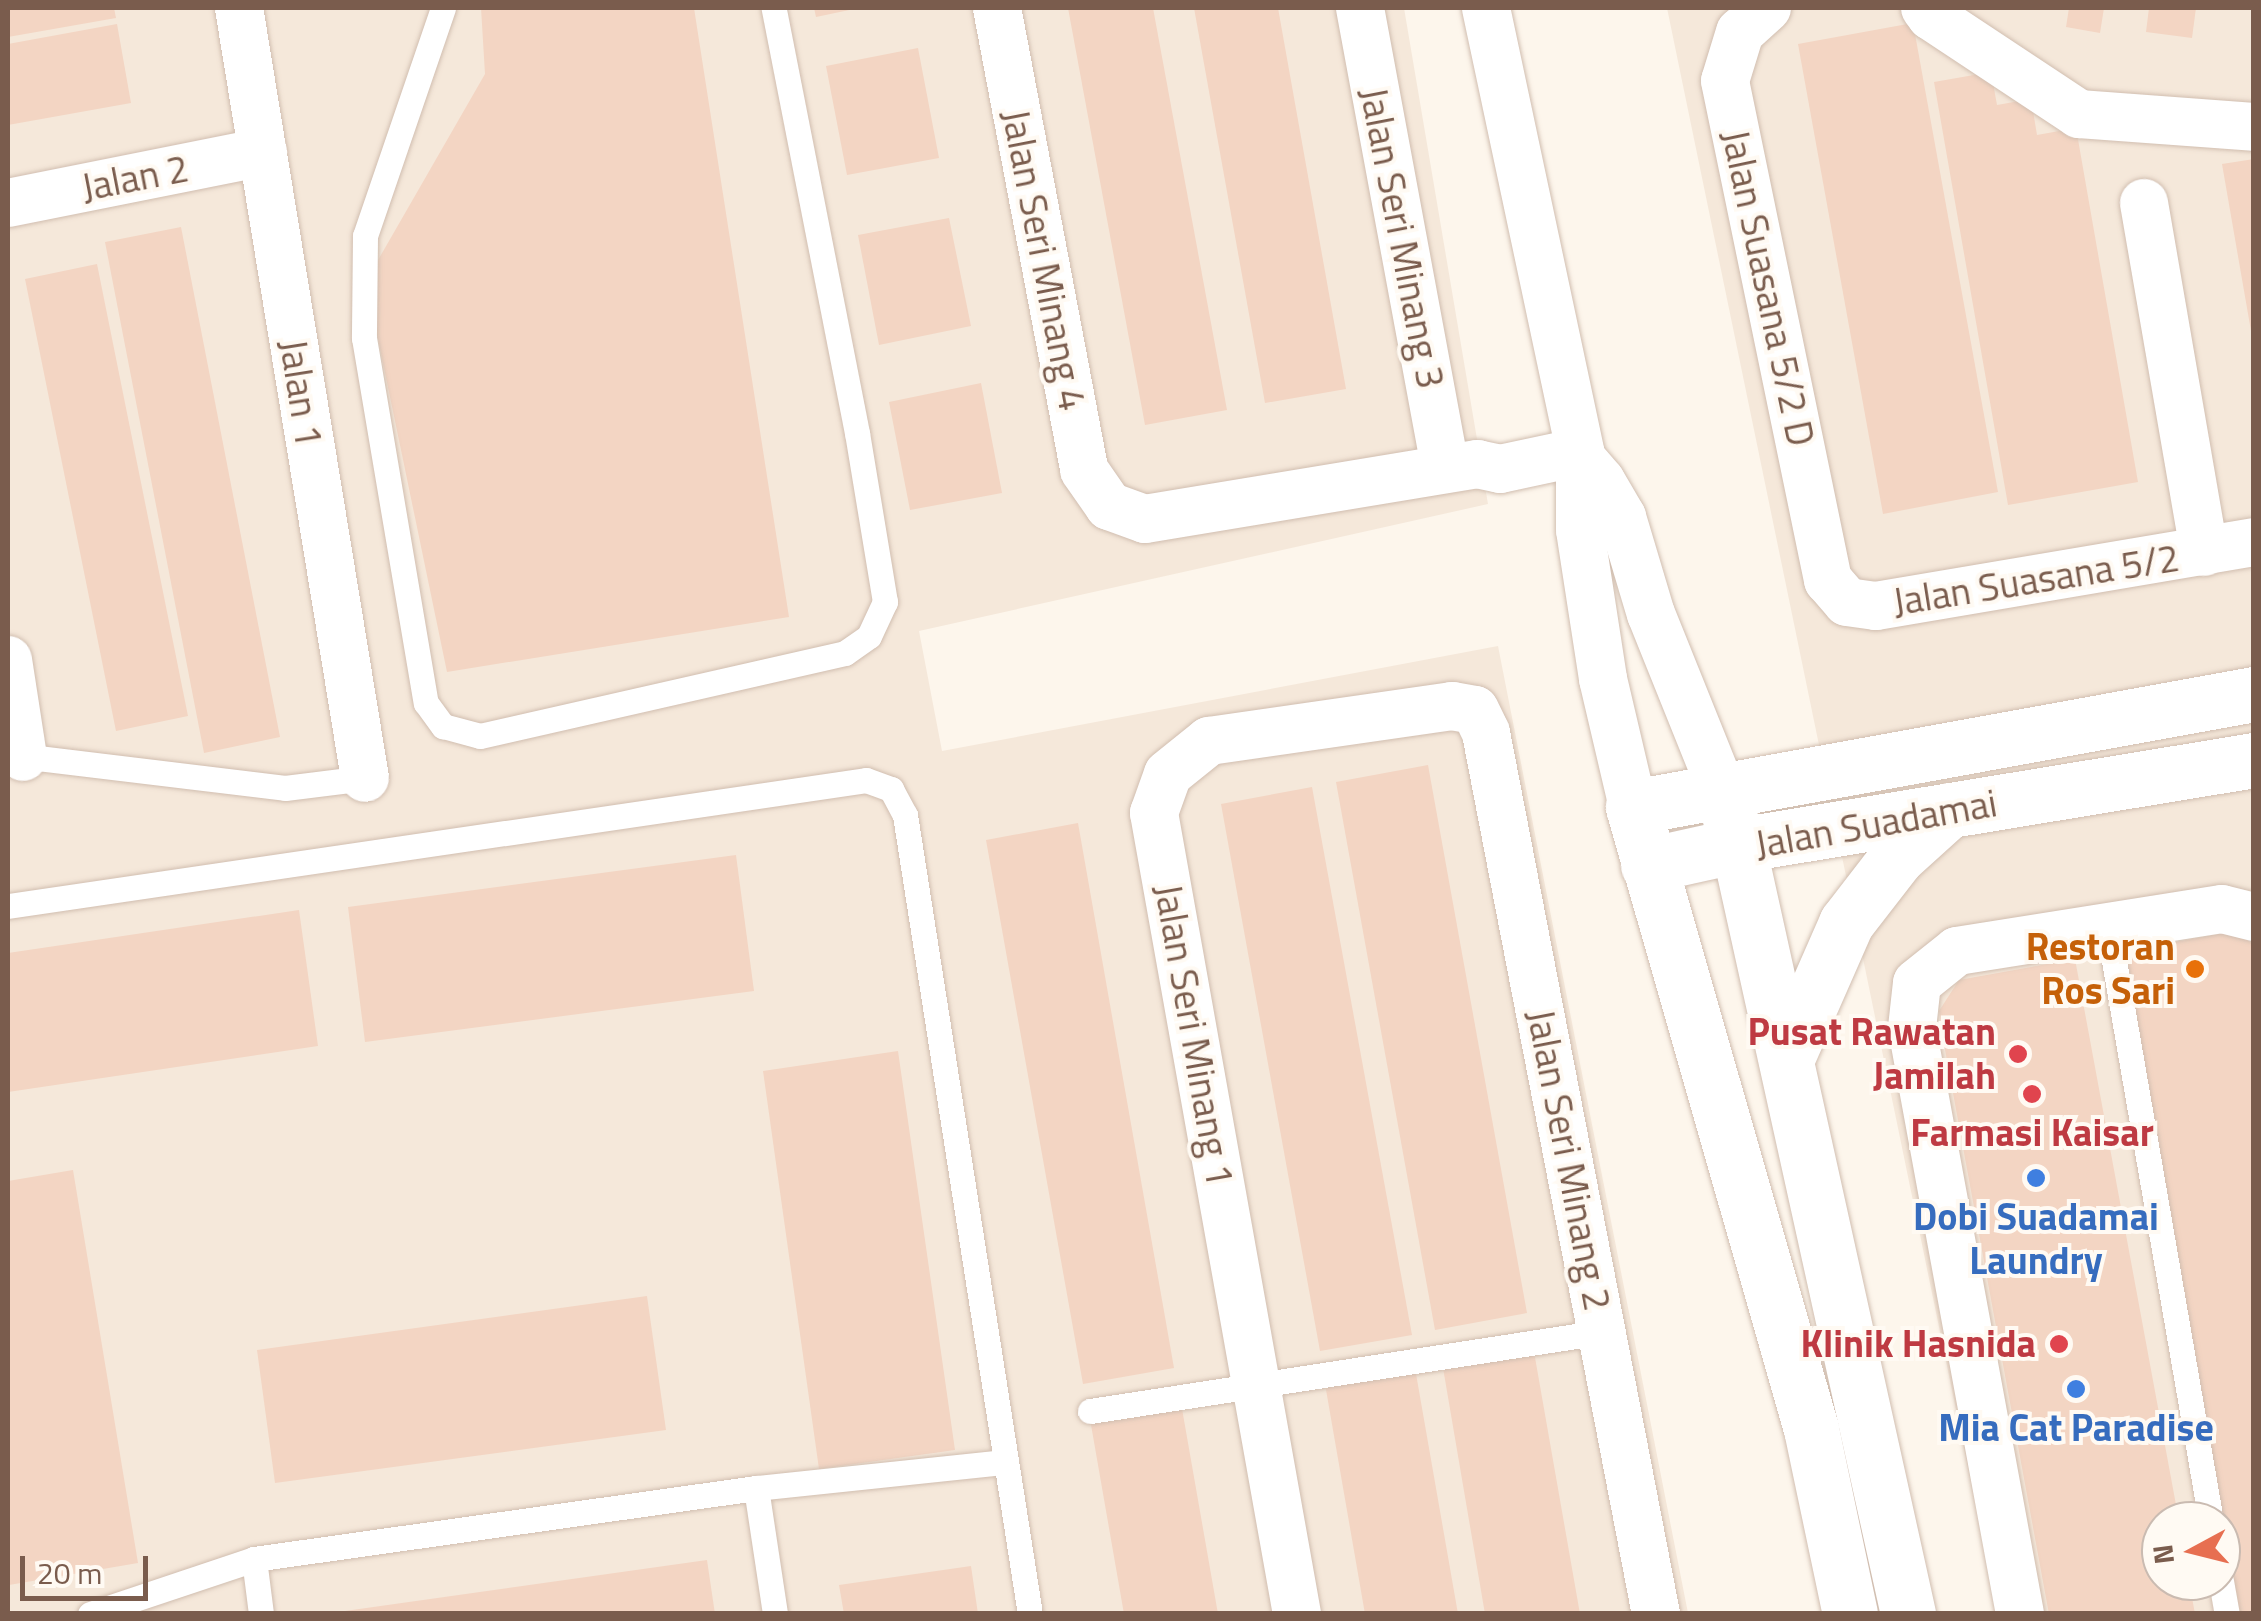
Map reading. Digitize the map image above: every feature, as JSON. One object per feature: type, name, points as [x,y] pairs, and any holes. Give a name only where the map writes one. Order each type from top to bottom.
[{"type":"main road","name":"Jalan Suadamai","points":[[1633,807],[1720,788],[2254,694]]},
{"type":"main road","name":"Jalan Suadamai","points":[[1908,1614],[1738,845],[2245,766]]},
{"type":"main road","points":[[1648,865],[1738,845],[1720,788]]},
{"type":"main road","points":[[1633,807],[1810,1429],[1850,1614]]},
{"type":"main road","points":[[1786,1060],[1846,923],[1897,857],[1948,810]]},
{"type":"street","name":"Jalan 1","points":[[239,8],[366,778]]},
{"type":"street","name":"Jalan Seri Minang 4","points":[[996,8],[1084,470],[1109,506],[1145,519],[1479,459]]},
{"type":"street","name":"Jalan Seri Minang 3","points":[[1360,8],[1479,459]]},
{"type":"street","points":[[1486,8],[1578,446],[1582,549],[1603,679],[1633,807]]},
{"type":"street","name":"Jalan Suasana 5/2 D","points":[[1767,8],[1740,32],[1725,81],[1828,580]]},
{"type":"street","points":[[1925,8],[1930,16],[2080,114],[2254,127]]},
{"type":"street","name":"Jalan 2","points":[[8,203],[263,152]]},
{"type":"street","points":[[2144,203],[2204,552]]},
{"type":"street","points":[[1479,459],[1500,469],[1578,446]]},
{"type":"street","points":[[1578,446],[1622,517],[1651,614],[1720,788]]},
{"type":"street","name":"Jalan Suasana 5/2","points":[[1828,580],[1847,602],[1876,606],[2254,542]]},
{"type":"street","points":[[8,660],[15,755]]},
{"type":"street","name":"Jalan Seri Minang 1","points":[[1297,1614],[1154,812],[1168,774],[1209,741],[1452,706],[1475,710]]},
{"type":"street","name":"Jalan Seri Minang 2","points":[[1475,710],[1486,733],[1656,1614]]},
{"type":"street","points":[[2020,1614],[1912,1028],[1917,983],[1958,950],[2222,909],[2254,917]]},
{"type":"lane","points":[[443,8],[365,236],[364,338],[426,703],[443,726],[480,736],[845,653],[869,636],[884,602],[857,433],[774,8]]},
{"type":"lane","points":[[15,755],[285,788],[366,778]]},
{"type":"lane","points":[[8,906],[866,780],[891,788],[905,816],[1030,1614]]},
{"type":"lane","points":[[2108,926],[2207,1501]]},
{"type":"lane","points":[[1090,1411],[1602,1332]]},
{"type":"lane","points":[[90,1614],[254,1559],[756,1488],[1005,1462]]},
{"type":"lane","points":[[756,1488],[775,1614]]},
{"type":"lane","points":[[254,1559],[261,1614]]},
{"type":"shaded area","points":[[8,8],[1404,8],[1488,504],[919,631],[942,751],[1498,646],[1688,1613],[8,1614]]},
{"type":"shaded area","points":[[1667,8],[2253,8],[2253,1613],[1998,1613]]},
{"type":"building","points":[[8,8],[114,8],[116,18],[8,37]]},
{"type":"building","points":[[481,8],[694,8],[789,617],[447,672],[366,281],[485,74]]},
{"type":"building","points":[[814,8],[854,8],[854,9],[816,17]]},
{"type":"building","points":[[1068,8],[1153,8],[1227,410],[1145,425]]},
{"type":"building","points":[[1194,8],[1278,8],[1346,389],[1265,403]]},
{"type":"building","points":[[2069,8],[2104,8],[2100,33],[2066,27]]},
{"type":"building","points":[[2149,8],[2196,8],[2192,38],[2146,32]]},
{"type":"building","points":[[1913,23],[1998,492],[1883,514],[1798,44]]},
{"type":"building","points":[[117,24],[131,103],[8,125],[8,44]]},
{"type":"building","points":[[918,48],[939,158],[847,175],[826,66]]},
{"type":"building","points":[[1991,72],[1997,105],[2031,99],[2037,135],[2076,128],[2138,482],[2008,505],[1934,82]]},
{"type":"building","points":[[2254,159],[2254,331],[2251,331],[2222,164]]},
{"type":"building","points":[[949,218],[971,326],[879,345],[858,235]]},
{"type":"building","points":[[181,227],[280,737],[204,753],[105,242]]},
{"type":"building","points":[[97,264],[188,716],[116,731],[25,279]]},
{"type":"building","points":[[981,383],[1002,493],[910,510],[889,402]]},
{"type":"building","points":[[1428,765],[1527,1313],[1435,1330],[1336,782]]},
{"type":"building","points":[[1312,787],[1412,1335],[1320,1351],[1221,804]]},
{"type":"building","points":[[1078,823],[1174,1368],[1083,1384],[986,840]]},
{"type":"building","points":[[736,855],[754,991],[365,1042],[348,907]]},
{"type":"building","points":[[299,910],[318,1046],[8,1092],[8,953]]},
{"type":"building","points":[[2235,931],[2254,945],[2254,1614],[2240,1614],[2241,1501],[2219,1501],[2116,953]]},
{"type":"building","points":[[2075,959],[2175,1501],[2141,1501],[2141,1601],[2193,1601],[2195,1614],[2049,1614],[1939,1011],[1959,980]]},
{"type":"building","points":[[898,1051],[955,1450],[819,1469],[763,1071]]},
{"type":"building","points":[[73,1170],[138,1563],[9,1585],[8,1181]]},
{"type":"building","points":[[647,1296],[666,1430],[275,1483],[257,1350]]},
{"type":"building","points":[[1533,1346],[1580,1614],[1485,1614],[1442,1362]]},
{"type":"building","points":[[1415,1368],[1458,1614],[1365,1614],[1325,1384]]},
{"type":"building","points":[[1181,1403],[1218,1614],[1124,1614],[1090,1419]]},
{"type":"building","points":[[707,1560],[715,1614],[345,1611]]},
{"type":"building","points":[[971,1566],[978,1614],[844,1614],[839,1585]]},
{"type":"place","name":"Restoran Ros Sari","points":[[2195,969]]},
{"type":"place","name":"Pusat Rawatan Jamilah","points":[[2018,1054]]},
{"type":"place","name":"Farmasi Kaisar","points":[[2032,1094]]},
{"type":"place","name":"Dobi Suadamai Laundry","points":[[2036,1178]]},
{"type":"place","name":"Klinik Hasnida","points":[[2059,1344]]},
{"type":"place","name":"Mia Cat Paradise","points":[[2076,1389]]}]
